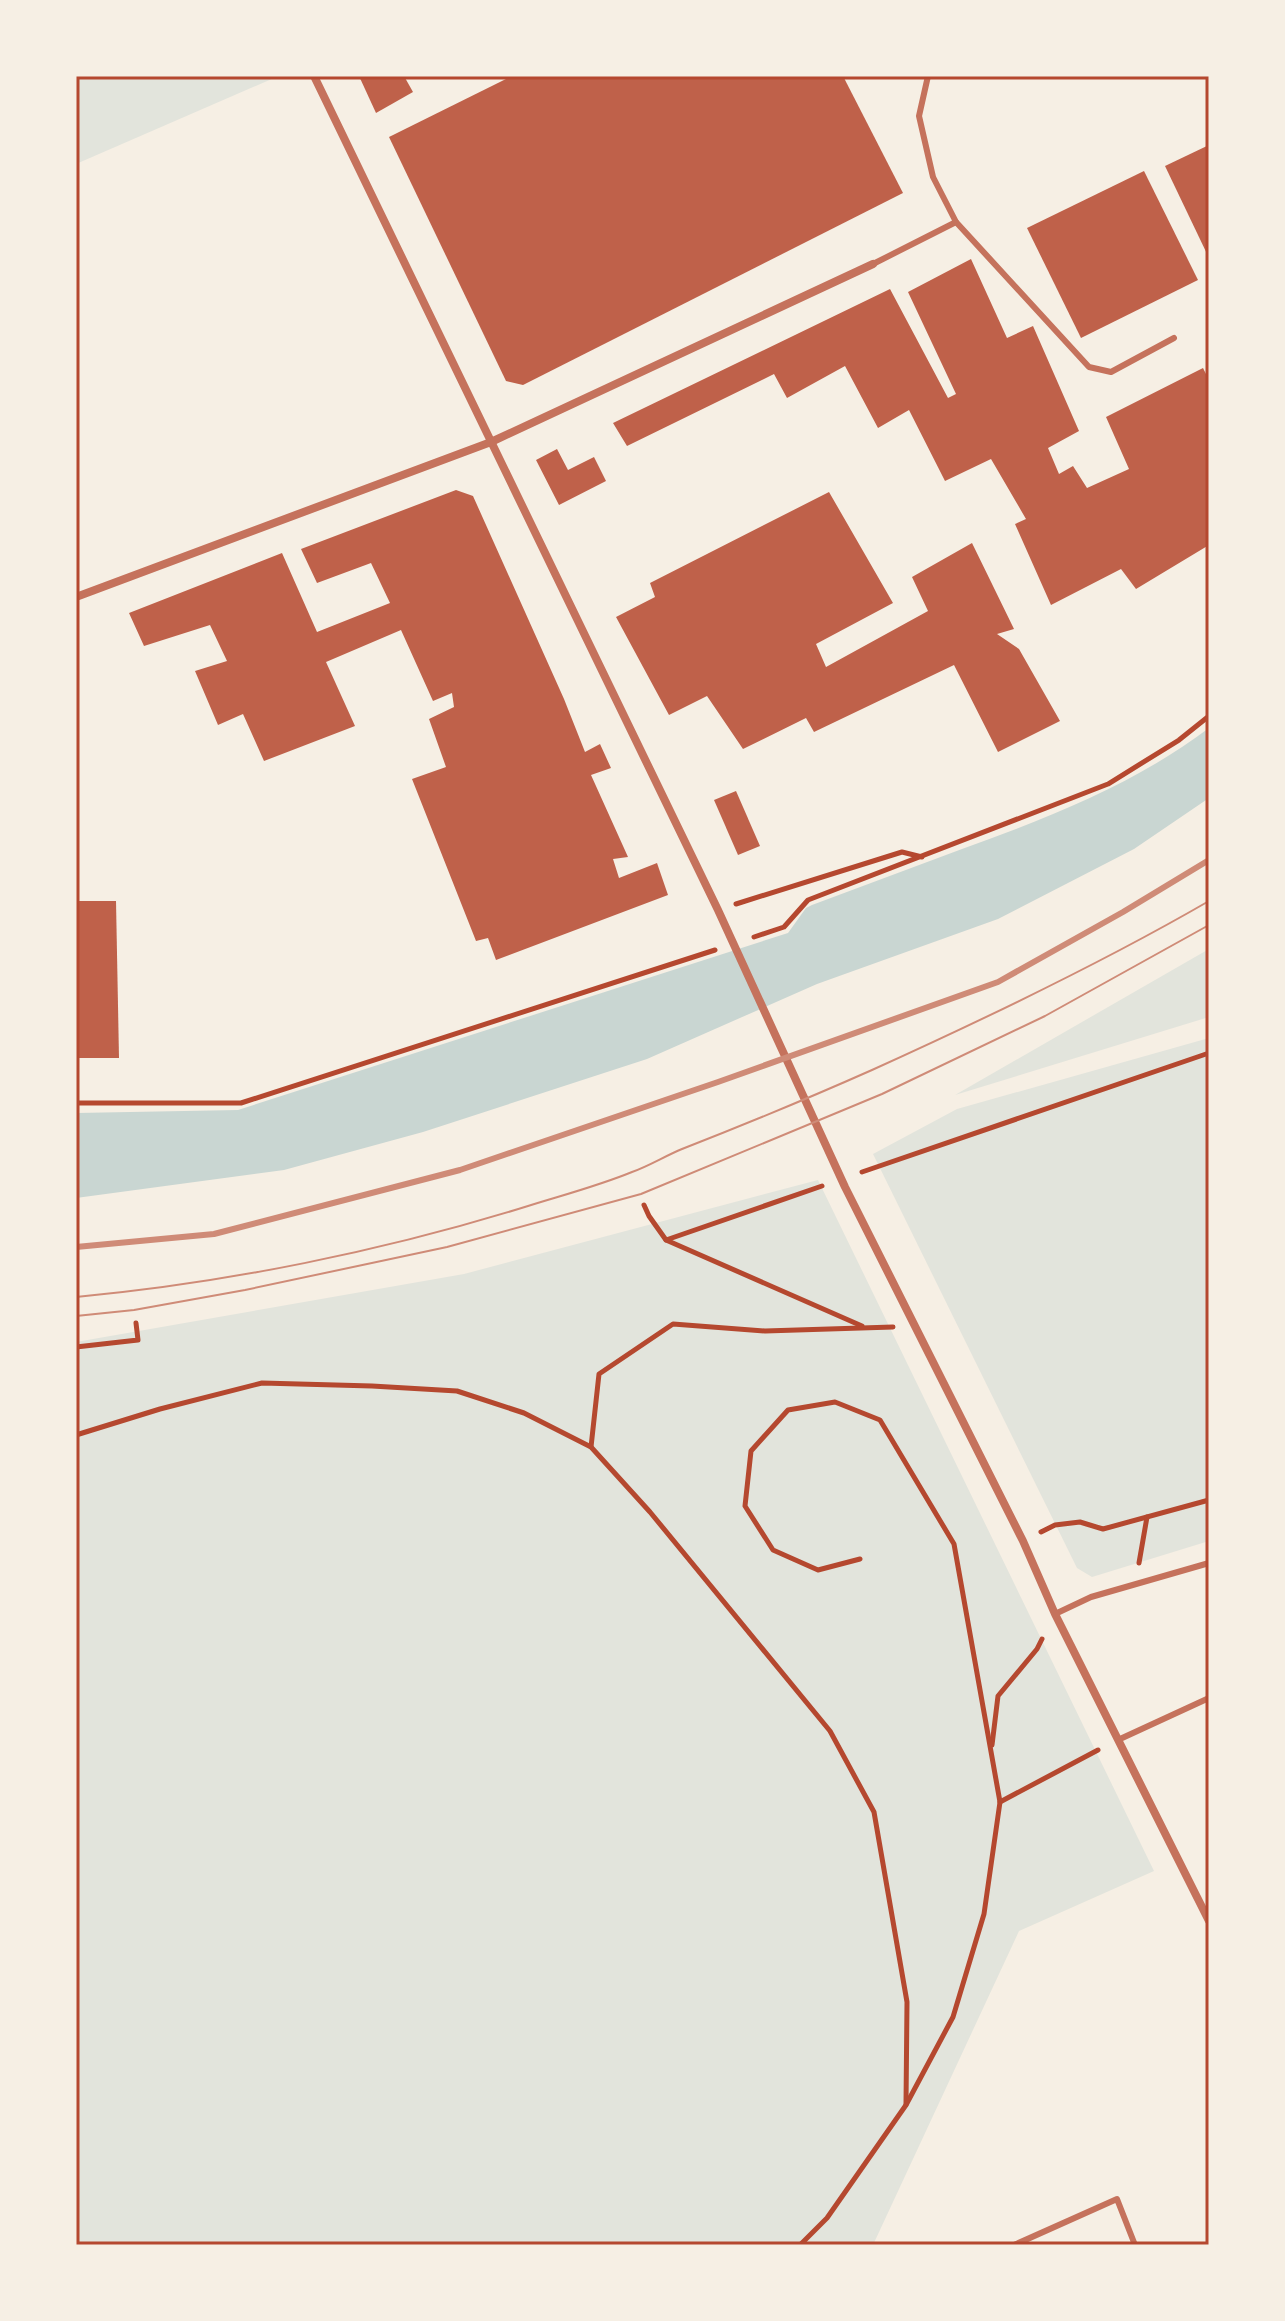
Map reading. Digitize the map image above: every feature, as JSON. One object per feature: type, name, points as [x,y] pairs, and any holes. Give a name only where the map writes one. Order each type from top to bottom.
[{"type":"street","points":[[314,76],[718,910],[845,1187],[1209,1921]]},
{"type":"street","points":[[76,597],[491,442],[873,264]]},
{"type":"lane","points":[[928,76],[919,116],[933,177],[956,222],[1089,367],[1111,372],[1174,338]]},
{"type":"lane","points":[[873,264],[956,222]]},
{"type":"lane","points":[[1055,1614],[1091,1597],[1209,1563]]},
{"type":"lane","points":[[1120,1739],[1209,1698]]},
{"type":"lane","points":[[1014,2245],[1117,2199],[1135,2245]]},
{"type":"path","points":[[718,910],[902,852],[923,857]]},
{"type":"path","points":[[862,1172],[1209,1053]]},
{"type":"path","points":[[76,1103],[241,1103]]},
{"type":"path","points":[[666,1240],[832,1183]]},
{"type":"path","points":[[644,1205],[666,1240],[867,1328]]},
{"type":"path","points":[[76,1347],[138,1340],[136,1323]]},
{"type":"path","points":[[591,1447],[599,1374],[673,1324],[765,1331],[915,1326]]},
{"type":"path","points":[[76,1435],[160,1409],[262,1383],[457,1391],[524,1413],[591,1447],[650,1512],[830,1731],[874,1812],[907,2002],[906,2105]]},
{"type":"path","points":[[800,2245],[827,2218],[906,2105],[953,2017],[984,1914],[1000,1802],[954,1544],[880,1420],[835,1402],[788,1410],[751,1451],[745,1506],[773,1550],[818,1570],[860,1559]]},
{"type":"path","points":[[1023,1541],[1055,1525],[1080,1522],[1103,1529],[1209,1500]]},
{"type":"path","points":[[1138,1583],[1147,1517]]},
{"type":"path","points":[[991,1754],[998,1696],[1037,1649],[1055,1614]]},
{"type":"path","points":[[1000,1802],[1120,1739]]},
{"type":"shaded area","points":[[76,76],[274,76],[274,78],[76,164]]},
{"type":"shaded area","points":[[1209,728],[1209,798],[1134,849],[998,919],[817,984],[647,1059],[423,1132],[284,1170],[76,1198],[76,1113],[238,1110],[788,933],[806,908],[812,905],[1090,798],[1151,766]]},
{"type":"shaded area","points":[[1209,949],[1209,1017],[955,1095]]},
{"type":"shaded area","points":[[1209,1038],[1209,1541],[1092,1577],[1077,1568],[873,1154],[957,1109]]},
{"type":"shaded area","points":[[818,1180],[1154,1871],[1019,1931],[873,2245],[76,2245],[76,1342],[464,1274]]},
{"type":"building","points":[[359,76],[404,76],[413,92],[376,113]]},
{"type":"building","points":[[512,76],[843,76],[903,193],[523,385],[506,381],[389,137]]},
{"type":"building","points":[[1209,145],[1209,258],[1165,166]]},
{"type":"building","points":[[1144,171],[1198,280],[1081,338],[1027,228]]},
{"type":"building","points":[[971,259],[1007,338],[1033,326],[1079,431],[1048,448],[1059,474],[1073,466],[1087,488],[1129,469],[1106,417],[1203,368],[1209,380],[1209,545],[1136,589],[1121,569],[1051,605],[1015,524],[1026,519],[991,459],[945,481],[909,410],[878,428],[845,366],[787,398],[774,374],[627,446],[613,423],[890,289],[948,398],[956,394],[908,292]]},
{"type":"building","points":[[557,449],[568,470],[594,457],[606,481],[559,505],[536,460]]},
{"type":"building","points":[[456,490],[473,496],[585,752],[600,744],[611,768],[591,775],[628,857],[613,859],[619,878],[657,863],[668,895],[496,960],[488,938],[476,941],[412,779],[446,767],[429,719],[454,707],[452,693],[433,701],[401,630],[326,662],[355,726],[264,761],[243,714],[218,725],[195,671],[227,661],[210,625],[144,646],[129,613],[282,553],[317,632],[390,603],[371,563],[317,583],[301,549]]},
{"type":"building","points":[[829,492],[893,603],[816,644],[826,667],[928,611],[912,577],[972,543],[1014,629],[997,634],[1019,649],[1060,721],[998,752],[954,665],[814,732],[806,718],[743,749],[707,696],[669,715],[616,617],[655,597],[650,583]]},
{"type":"building","points":[[736,791],[760,846],[738,855],[714,800]]},
{"type":"building","points":[[76,901],[116,901],[119,1058],[76,1058]]},
{"type":"tram line","points":[[76,1297],[247,1274],[361,1251],[473,1222],[606,1182],[825,1091],[958,1031],[1085,968],[1209,901]]},
{"type":"tram line","points":[[76,1316],[134,1310],[245,1290],[447,1247],[641,1194],[882,1094],[1045,1016],[1209,925]]},
{"type":"railway","points":[[76,1247],[214,1234],[460,1170],[718,1082],[998,982],[1209,860]]}]
